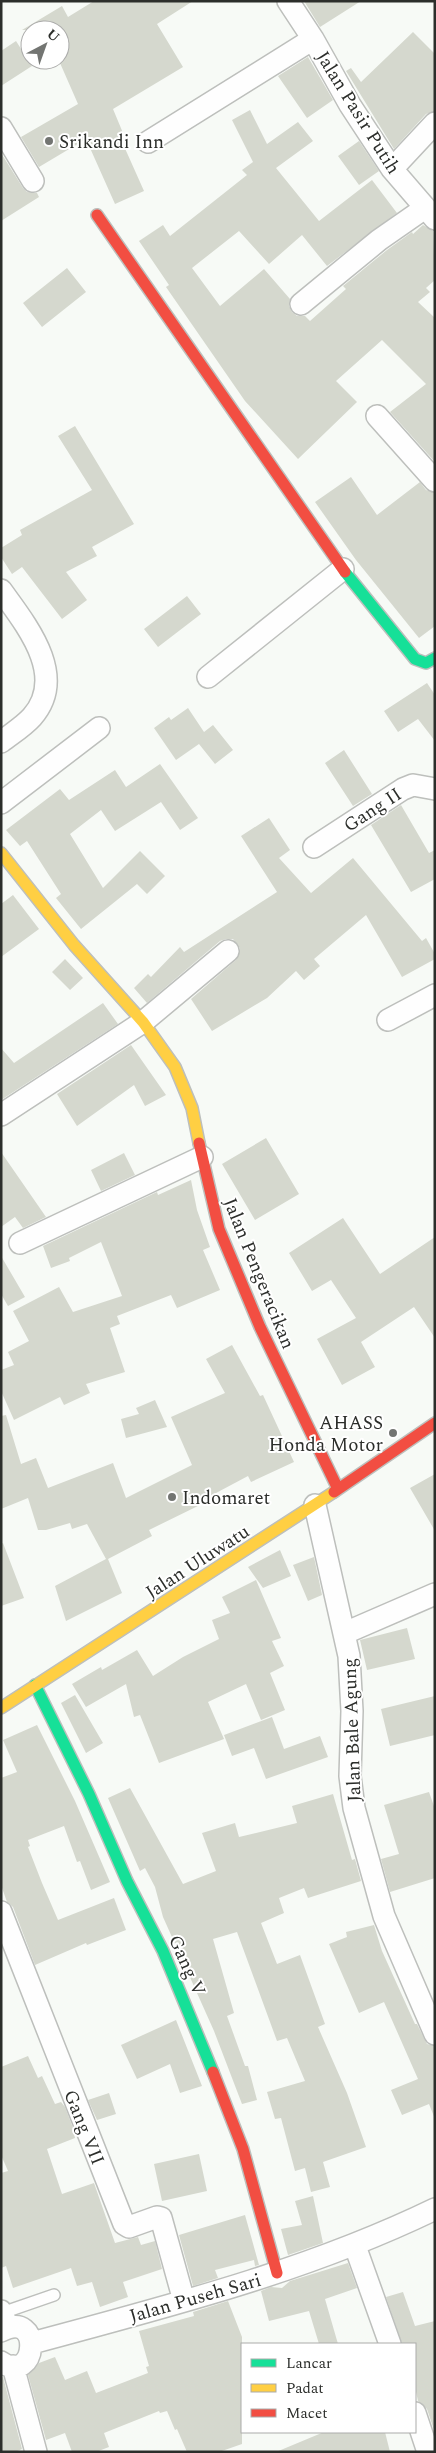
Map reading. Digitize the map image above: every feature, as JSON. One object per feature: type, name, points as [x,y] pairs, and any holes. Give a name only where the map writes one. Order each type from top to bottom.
[{"type":"street","name":"Jalan Pasir Putih","points":[[288,1],[313,39],[350,105],[392,169],[430,213]]},
{"type":"street","points":[[148,142],[313,39]]},
{"type":"street","points":[[392,169],[435,123]]},
{"type":"street","points":[[1,128],[34,181]]},
{"type":"street","points":[[301,304],[379,240],[430,213]]},
{"type":"street","points":[[97,214],[343,569],[415,660],[426,663],[435,658]]},
{"type":"street","points":[[377,416],[435,481]]},
{"type":"street","points":[[208,677],[343,569]]},
{"type":"street","points":[[1,590],[18,613],[43,659],[47,685],[44,699],[31,718],[1,742]]},
{"type":"street","points":[[1,803],[99,728]]},
{"type":"street","name":"Gang II","points":[[314,847],[403,789],[412,785],[435,789]]},
{"type":"street","name":"Jalan Pengeracikan","points":[[1,853],[74,945],[164,1048],[185,1085],[192,1108],[212,1206],[219,1229],[260,1327],[338,1489]]},
{"type":"street","points":[[1,1115],[143,1022],[228,951]]},
{"type":"street","points":[[388,1020],[435,995]]},
{"type":"street","points":[[20,1243],[202,1157]]},
{"type":"street","name":"Jalan Uluwatu","points":[[1,1708],[314,1505],[435,1422]]},
{"type":"street","name":"Jalan Bale Agung","points":[[314,1505],[349,1656],[352,1711],[350,1776],[354,1808],[384,1916],[435,2034]]},
{"type":"street","points":[[345,1633],[435,1594]]},
{"type":"street","name":"Gang V","points":[[35,1685],[89,1794],[127,1881],[163,1951],[200,2037],[243,2149],[276,2273]]},
{"type":"street","name":"Gang VII","points":[[1,1912],[124,2224],[129,2227],[157,2217],[161,2218],[184,2301]]},
{"type":"street","name":"Jalan Puseh Sari","points":[[32,2344],[276,2273],[355,2246],[435,2209]]},
{"type":"street","points":[[355,2246],[390,2343]]},
{"type":"street","points":[[3,2321],[24,2330],[30,2336],[32,2344],[31,2354],[24,2363],[7,2364],[36,2452]]},
{"type":"street","points":[[416,2417],[428,2452]]},
{"type":"lane","points":[[3,2321],[54,2295]]},
{"type":"building","points":[[94,1],[193,1],[157,24],[183,67],[113,109],[123,133],[119,135],[144,191],[115,204],[86,139],[39,167],[21,137],[78,104],[63,70],[70,70],[70,20],[39,20],[62,6],[68,17]]},
{"type":"building","points":[[304,1],[361,1],[320,27]]},
{"type":"building","points":[[413,32],[435,54],[435,111],[426,114],[394,149],[346,71],[351,68],[361,82]]},
{"type":"building","points":[[16,41],[20,47],[20,70],[26,70],[1,86],[1,51]]},
{"type":"building","points":[[308,57],[333,100],[307,118],[278,76]]},
{"type":"building","points":[[250,110],[267,144],[298,122],[313,141],[276,168],[319,221],[372,180],[397,213],[327,266],[302,235],[269,264],[239,231],[192,268],[220,306],[264,269],[290,299],[289,306],[292,312],[297,316],[305,316],[310,321],[346,289],[343,286],[387,250],[412,232],[413,234],[423,225],[433,231],[435,280],[426,288],[430,292],[418,302],[435,318],[435,462],[390,412],[426,384],[382,340],[336,381],[357,402],[298,459],[245,401],[166,287],[169,285],[139,241],[163,225],[170,236],[247,175],[242,170],[253,162],[232,120]]},
{"type":"building","points":[[359,141],[379,171],[359,185],[338,156]]},
{"type":"building","points":[[1,153],[23,188],[27,192],[37,193],[39,197],[1,221]]},
{"type":"building","points":[[67,268],[86,292],[42,327],[23,303]]},
{"type":"building","points":[[75,426],[134,524],[92,547],[97,556],[66,572],[87,600],[62,619],[22,567],[12,574],[1,557],[1,548],[22,535],[20,530],[92,490],[58,436]]},
{"type":"building","points":[[351,477],[377,515],[420,482],[426,490],[435,493],[435,626],[419,638],[356,560],[315,502]]},
{"type":"building","points":[[187,596],[201,614],[158,647],[144,629]]},
{"type":"building","points":[[427,683],[435,695],[435,741],[418,719],[398,732],[384,711]]},
{"type":"building","points":[[188,708],[204,732],[213,725],[233,750],[215,764],[199,744],[176,760],[154,728],[169,717],[171,720]]},
{"type":"building","points":[[344,750],[372,794],[353,806],[325,763]]},
{"type":"building","points":[[160,764],[198,818],[180,830],[161,802],[115,831],[101,810],[70,834],[103,888],[140,851],[165,876],[147,894],[137,884],[81,929],[56,898],[61,894],[27,841],[20,846],[6,830],[60,789],[69,800],[115,770],[126,787]]},
{"type":"building","points":[[401,805],[429,853],[435,850],[435,879],[411,892],[371,825]]},
{"type":"building","points":[[269,818],[290,850],[279,858],[311,893],[353,858],[422,941],[426,938],[435,954],[435,959],[402,977],[366,915],[314,959],[320,966],[304,980],[296,971],[267,998],[212,1031],[191,999],[236,960],[240,948],[233,939],[220,941],[147,1003],[134,988],[148,974],[151,977],[180,947],[184,952],[277,892],[241,836]]},
{"type":"building","points":[[13,895],[39,929],[1,957],[1,904]]},
{"type":"building","points":[[65,959],[83,978],[70,990],[52,972]]},
{"type":"building","points":[[103,1003],[118,1024],[1,1100],[1,1048],[14,1063]]},
{"type":"building","points":[[131,1045],[166,1095],[145,1106],[134,1085],[77,1126],[57,1094]]},
{"type":"building","points":[[266,1138],[299,1194],[255,1220],[222,1164]]},
{"type":"building","points":[[1,1152],[46,1217],[23,1228],[15,1217],[1,1227]]},
{"type":"building","points":[[124,1153],[135,1175],[101,1191],[91,1170]]},
{"type":"building","points":[[191,1180],[197,1210],[210,1247],[203,1250],[220,1290],[177,1308],[171,1295],[117,1316],[120,1324],[110,1328],[125,1372],[86,1384],[90,1393],[64,1405],[60,1397],[14,1420],[1,1391],[1,1370],[14,1365],[8,1352],[29,1341],[13,1311],[59,1287],[73,1312],[122,1296],[101,1242],[69,1258],[70,1261],[51,1268],[43,1246],[157,1192],[158,1195]]},
{"type":"building","points":[[343,1218],[380,1274],[435,1237],[435,1338],[414,1307],[361,1342],[375,1367],[342,1385],[317,1339],[356,1318],[331,1280],[312,1291],[289,1253]]},
{"type":"building","points":[[1,1256],[25,1297],[8,1306],[1,1294]]},
{"type":"building","points":[[232,1345],[260,1396],[263,1395],[294,1462],[251,1482],[248,1476],[201,1501],[202,1504],[149,1530],[152,1536],[108,1559],[122,1593],[66,1621],[55,1586],[106,1559],[87,1524],[72,1529],[70,1523],[46,1530],[38,1530],[28,1498],[1,1509],[1,1416],[6,1415],[21,1464],[36,1458],[48,1488],[113,1463],[126,1498],[192,1465],[171,1417],[225,1393],[206,1359]]},
{"type":"building","points":[[155,1400],[167,1427],[126,1438],[121,1419],[139,1414],[136,1408]]},
{"type":"building","points":[[435,1474],[435,1531],[410,1488]]},
{"type":"building","points":[[3,1543],[24,1598],[1,1606],[1,1544]]},
{"type":"building","points":[[280,1550],[291,1576],[263,1588],[248,1567]]},
{"type":"building","points":[[314,1557],[322,1595],[308,1601],[293,1565]]},
{"type":"building","points":[[256,1580],[281,1638],[272,1641],[284,1666],[270,1673],[285,1710],[261,1720],[246,1684],[208,1702],[224,1739],[159,1763],[140,1715],[134,1717],[126,1684],[86,1707],[72,1684],[101,1667],[102,1670],[137,1650],[153,1676],[183,1657],[219,1639],[212,1620],[230,1613],[222,1597]]},
{"type":"building","points":[[407,1628],[415,1659],[367,1670],[360,1640]]},
{"type":"building","points":[[75,1695],[103,1743],[86,1753],[61,1703]]},
{"type":"building","points":[[435,1696],[435,1735],[390,1746],[381,1709]]},
{"type":"building","points":[[272,1717],[284,1749],[320,1736],[328,1757],[266,1779],[254,1748],[232,1756],[224,1735]]},
{"type":"building","points":[[37,1725],[75,1801],[110,1882],[91,1890],[80,1861],[77,1862],[64,1826],[28,1840],[30,1846],[28,1847],[58,1920],[114,1898],[126,1930],[87,1945],[86,1943],[35,1965],[13,1907],[7,1902],[1,1885],[1,1778],[17,1772],[3,1740]]},
{"type":"building","points":[[130,1788],[183,1884],[216,1871],[202,1833],[235,1823],[239,1837],[297,1823],[292,1806],[333,1794],[352,1860],[355,1859],[361,1881],[308,1898],[304,1888],[279,1898],[284,1913],[261,1923],[277,1964],[300,1955],[325,2024],[318,2027],[347,2093],[366,2147],[323,2162],[330,2187],[311,2192],[305,2168],[295,2171],[281,2118],[275,2119],[267,2092],[305,2081],[287,2038],[277,2041],[237,1932],[213,1939],[234,2013],[227,2016],[245,2066],[248,2066],[257,2100],[242,2104],[214,2031],[163,1917],[155,1887],[145,1868],[140,1871],[108,1798]]},
{"type":"building","points":[[429,1792],[435,1809],[435,1878],[390,1892],[381,1859],[399,1854],[384,1805]]},
{"type":"building","points":[[374,1925],[382,1951],[415,2024],[417,2024],[427,2044],[435,2046],[435,2119],[429,2104],[402,2115],[391,2090],[418,2079],[384,2002],[359,2013],[329,1944],[347,1937],[346,1932]]},
{"type":"building","points":[[176,2020],[202,2086],[180,2093],[170,2064],[137,2079],[121,2045]]},
{"type":"building","points":[[28,2056],[38,2078],[42,2076],[55,2104],[61,2102],[65,2107],[73,2128],[75,2138],[47,2149],[62,2194],[94,2183],[115,2243],[138,2237],[141,2245],[155,2241],[162,2269],[123,2282],[128,2297],[100,2307],[92,2282],[77,2286],[71,2268],[13,2288],[6,2266],[1,2268],[1,2173],[8,2171],[1,2155],[1,2067]]},
{"type":"building","points":[[109,2093],[116,2114],[97,2120],[88,2100]]},
{"type":"building","points":[[199,2154],[207,2191],[162,2201],[154,2164]]},
{"type":"building","points":[[313,2196],[323,2243],[288,2255],[281,2229],[302,2225],[295,2201]]},
{"type":"building","points":[[245,2215],[259,2265],[255,2266],[254,2260],[215,2270],[218,2278],[193,2286],[179,2235]]},
{"type":"building","points":[[348,2263],[357,2288],[325,2299],[338,2343],[319,2343],[309,2311],[269,2321],[261,2291],[271,2287],[282,2288],[290,2281]]},
{"type":"building","points":[[403,2292],[415,2326],[435,2321],[435,2433],[427,2409],[418,2401],[416,2392],[416,2343],[402,2343],[386,2297]]},
{"type":"building","points":[[228,2301],[242,2337],[242,2444],[219,2452],[187,2452],[167,2411],[160,2413],[159,2411],[104,2433],[109,2447],[96,2452],[72,2452],[65,2433],[46,2440],[28,2375],[39,2363],[55,2357],[65,2380],[87,2371],[96,2393],[148,2373],[146,2367],[149,2366],[139,2331],[194,2316],[193,2312]]},
{"type":"building","points":[[3,2377],[22,2449],[15,2452],[1,2452],[1,2378]]},
{"type":"building","points":[[322,2433],[385,2433],[390,2452],[276,2452]]},
{"type":"traffic: fast","points":[[345,572],[415,659],[426,663],[435,658]]},
{"type":"traffic: fast","points":[[35,1685],[89,1794],[127,1881],[163,1951],[213,2072]]},
{"type":"traffic: slow","points":[[1,853],[74,945],[143,1022],[175,1067],[192,1108],[199,1143]]},
{"type":"traffic: slow","points":[[1,1708],[334,1492]]},
{"type":"traffic: jam","points":[[97,215],[345,572]]},
{"type":"traffic: jam","points":[[199,1143],[219,1229],[260,1327],[338,1489]]},
{"type":"traffic: jam","points":[[334,1492],[435,1423]]},
{"type":"traffic: jam","points":[[213,2072],[243,2149],[277,2273]]},
{"type":"place","name":"Srikandi Inn","points":[[49,141]]},
{"type":"place","name":"AHASS Honda Motor","points":[[393,1433]]},
{"type":"place","name":"Indomaret","points":[[172,1497]]}]
